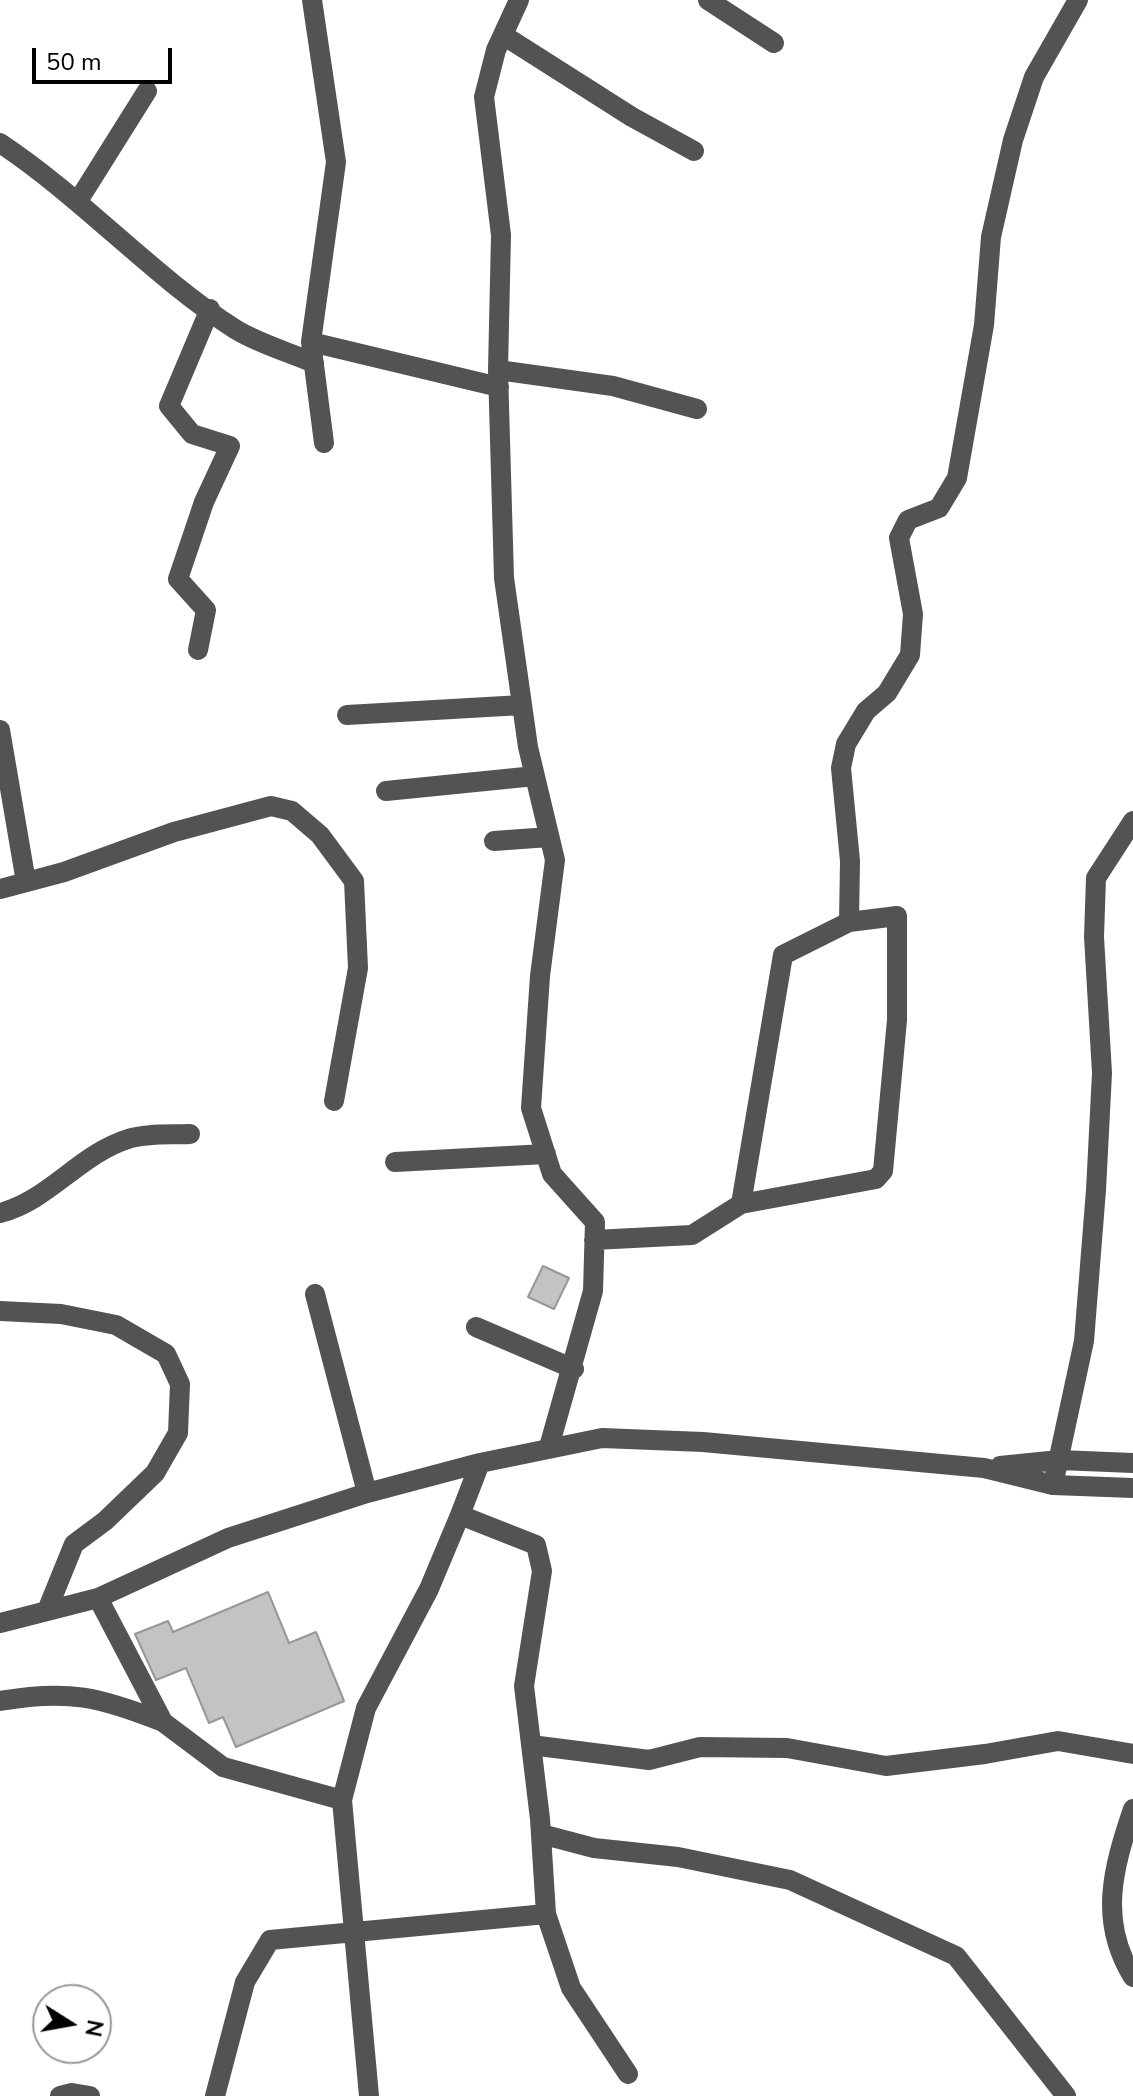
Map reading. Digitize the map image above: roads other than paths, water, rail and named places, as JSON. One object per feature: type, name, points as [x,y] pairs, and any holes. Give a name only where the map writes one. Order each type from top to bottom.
[{"type":"street","points":[[312,0],[336,162],[311,342],[324,443]]},
{"type":"street","points":[[519,0],[503,35],[484,97],[501,235],[499,379],[504,578],[522,705],[555,860],[540,976],[531,1108],[552,1174],[595,1222],[593,1291],[574,1369],[549,1447]]},
{"type":"street","points":[[708,0],[774,43]]},
{"type":"street","points":[[849,922],[850,861],[841,768],[846,744],[866,711],[887,693],[910,655],[913,614],[899,538],[908,520],[939,508],[957,478],[984,325],[991,237],[1013,140],[1034,77],[1078,0]]},
{"type":"street","points":[[503,35],[632,117],[694,151]]},
{"type":"street","points":[[78,201],[147,91]]},
{"type":"street","points":[[0,143],[48,175],[148,262],[237,330],[314,363]]},
{"type":"street","points":[[198,650],[206,610],[178,579],[204,502],[230,446],[192,434],[169,406],[210,309]]},
{"type":"street","points":[[311,342],[499,379],[613,386],[697,409]]},
{"type":"street","points":[[347,715],[522,705]]},
{"type":"street","points":[[0,730],[26,882]]},
{"type":"street","points":[[386,791],[535,776]]},
{"type":"street","points":[[0,889],[174,832],[271,806],[292,811],[320,835],[354,881],[358,968],[334,1101]]},
{"type":"street","points":[[1053,1485],[1084,1341],[1096,1190],[1102,1073],[1094,937],[1096,878],[1133,821]]},
{"type":"street","points":[[494,841],[549,837]]},
{"type":"street","points":[[594,1240],[692,1235],[741,1204],[876,1179],[883,1171],[897,1020],[897,916],[849,922],[783,955],[741,1204]]},
{"type":"street","points":[[0,1213],[18,1208],[94,1154],[130,1138],[190,1134]]},
{"type":"street","points":[[395,1162],[546,1154]]},
{"type":"street","points":[[315,1294],[367,1493]]},
{"type":"street","points":[[0,1311],[61,1314],[116,1325],[166,1354],[180,1384],[178,1433],[155,1473],[105,1521],[74,1544],[48,1608]]},
{"type":"street","points":[[476,1327],[574,1369]]},
{"type":"street","points":[[0,1623],[48,1608],[98,1598],[228,1538],[367,1493],[480,1463],[602,1438],[703,1442],[984,1468],[1053,1485],[1133,1488]]},
{"type":"street","points":[[984,1468],[1059,1460],[1133,1463]]},
{"type":"street","points":[[369,2096],[342,1800],[366,1708],[429,1589],[480,1463]]},
{"type":"street","points":[[460,1515],[536,1545],[542,1571],[524,1686],[541,1834],[546,1914],[571,1988],[628,2074]]},
{"type":"street","points":[[98,1598],[163,1722]]},
{"type":"street","points":[[0,1701],[40,1694],[107,1699],[163,1722],[223,1767],[342,1800]]},
{"type":"street","points":[[531,1745],[649,1760],[700,1747],[787,1748],[886,1766],[1058,1741],[1133,1754]]},
{"type":"street","points":[[1133,1809],[1109,1896],[1116,1942],[1133,1977]]},
{"type":"street","points":[[541,1834],[594,1848],[678,1857],[790,1880],[956,1956],[1066,2096]]},
{"type":"street","points":[[215,2096],[245,1982],[270,1940],[546,1914]]},
{"type":"street","points":[[60,2096],[72,2093],[90,2096]]}]
